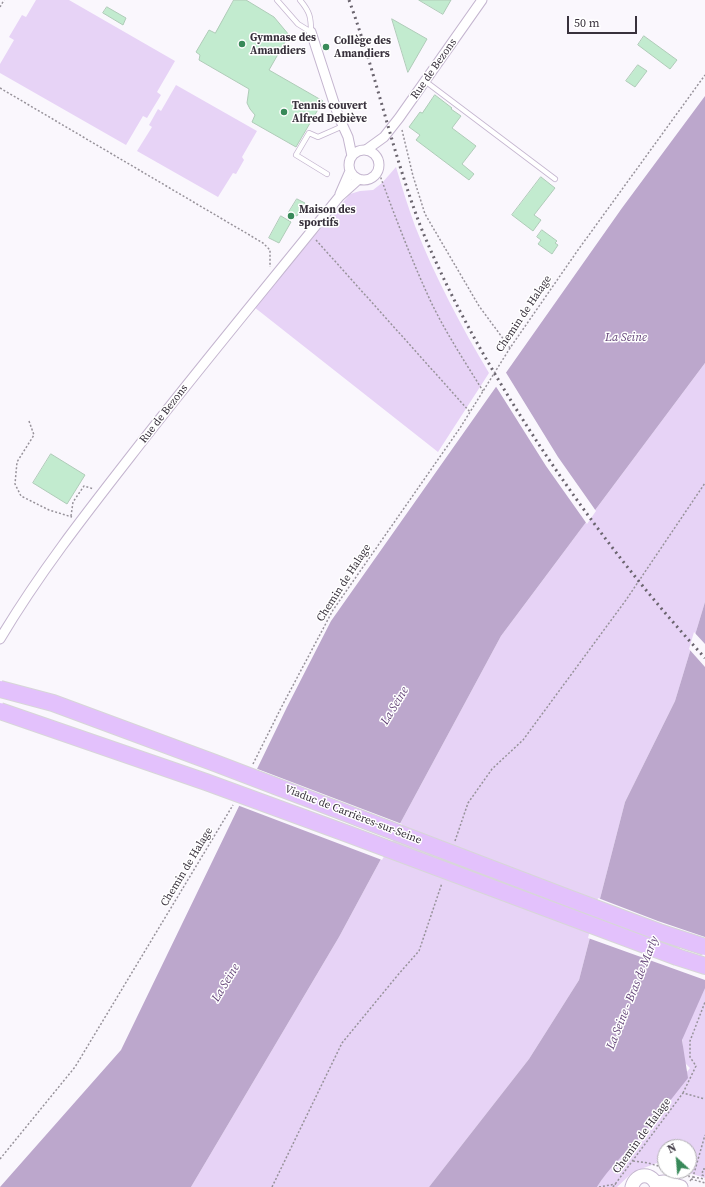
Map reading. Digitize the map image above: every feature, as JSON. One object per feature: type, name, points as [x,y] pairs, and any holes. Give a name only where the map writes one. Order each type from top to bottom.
[{"type":"highway","name":"Viaduc de Carrières-sur-Seine","points":[[0,689],[53,703],[355,815],[659,932],[705,947]]},
{"type":"highway","name":"Viaduc de Carrières-sur-Seine","points":[[0,711],[214,785],[654,949],[705,966]]},
{"type":"street","name":"Rue de Bezons","points":[[339,197],[350,171],[349,163],[352,156],[358,151],[364,150],[384,137],[482,0]]},
{"type":"street","points":[[311,32],[325,70],[333,100],[348,137],[352,156]]},
{"type":"street","points":[[348,137],[364,150],[374,154],[378,165]]},
{"type":"street","name":"Rue de Bezons","points":[[0,639],[16,612],[79,522],[269,283],[339,197],[359,179],[368,179],[376,174],[384,137]]},
{"type":"street","points":[[350,171],[352,175],[359,179]]},
{"type":"street","points":[[632,1187],[636,1180],[643,1176],[651,1177],[657,1185],[664,1182],[689,1181]]},
{"type":"lane","points":[[277,0],[298,24],[311,32]]},
{"type":"lane","points":[[300,0],[306,7],[310,16],[311,32]]},
{"type":"lane","points":[[425,81],[555,179]]},
{"type":"lane","points":[[327,174],[296,156],[309,133],[318,137],[343,126]]},
{"type":"path","points":[[0,6],[4,0]]},
{"type":"path","name":"Chemin de Halage","points":[[253,765],[281,708],[333,610],[470,412],[510,348],[578,250],[705,75]]},
{"type":"path","points":[[0,88],[263,243],[270,250],[271,258],[269,283]]},
{"type":"path","points":[[399,118],[413,176],[425,214],[479,306],[510,348]]},
{"type":"path","points":[[378,165],[402,234],[432,303],[483,391]]},
{"type":"path","points":[[310,233],[470,412]]},
{"type":"path","points":[[29,422],[34,435],[18,462],[15,484],[21,496],[50,510],[71,516],[79,522]]},
{"type":"path","points":[[453,847],[468,803],[492,769],[528,734],[626,600],[705,483]]},
{"type":"path","points":[[71,516],[73,502],[84,486],[103,492]]},
{"type":"path","name":"Chemin de Halage","points":[[0,1158],[75,1067],[106,1018],[236,800]]},
{"type":"path","points":[[272,1187],[342,1043],[419,951],[444,877]]},
{"type":"path","points":[[683,1093],[696,1066],[690,1057],[690,1041],[705,1002]]},
{"type":"path","name":"Chemin de Halage","points":[[613,1187],[683,1093],[705,1099]]},
{"type":"path","points":[[689,1181],[705,1135]]},
{"type":"path","points":[[633,1161],[657,1166]]},
{"type":"path","points":[[705,1170],[704,1169],[702,1175],[705,1176]]},
{"type":"path","points":[[689,1181],[705,1179]]},
{"type":"path","points":[[689,1181],[705,1183]]},
{"type":"path","points":[[599,1187],[616,1184]]},
{"type":"shaded area","points":[[36,0],[69,0],[175,61],[157,92],[161,95],[147,118],[143,116],[126,145],[0,73],[0,64],[14,40],[9,37],[22,15],[26,17]]},
{"type":"shaded area","points":[[176,85],[257,131],[242,157],[244,160],[236,174],[233,173],[218,197],[137,151],[152,127],[149,125],[158,109],[161,111]]},
{"type":"shaded area","points":[[396,167],[407,204],[431,264],[468,337],[489,373],[438,452],[254,307],[350,194],[360,191],[373,190],[382,183]]},
{"type":"shaded area","points":[[705,363],[705,602],[675,701],[625,802],[579,980],[529,1059],[429,1187],[191,1187],[339,937],[501,636]]},
{"type":"shaded area","points":[[705,986],[705,1178],[697,1175],[697,1139],[657,1139],[657,1163],[633,1172],[617,1187],[597,1187],[610,1167],[690,1068],[684,1062],[682,1037]]},
{"type":"water","name":"La Seine","points":[[705,96],[705,363],[501,636],[339,937],[191,1187],[0,1187],[121,1050],[287,707],[331,621],[622,208]]},
{"type":"water","name":"La Seine - Bras de Marly","points":[[705,602],[705,988],[682,1040],[688,1078],[645,1131],[612,1167],[597,1187],[429,1187],[529,1059],[579,980],[625,802],[675,701]]},
{"type":"pier","points":[[505,371],[558,457],[596,511],[587,524],[546,466],[495,385]]},
{"type":"pier","points":[[694,632],[705,644],[705,667],[689,649]]},
{"type":"pier","points":[[255,768],[402,824],[382,860],[237,805]]},
{"type":"pier","points":[[598,898],[705,937],[705,980],[588,938]]},
{"type":"building","points":[[234,0],[246,0],[274,17],[289,35],[269,70],[323,101],[296,147],[252,122],[255,115],[247,103],[249,89],[199,60],[200,55],[196,52],[209,30],[215,33]]},
{"type":"building","points":[[419,0],[451,0],[443,14]]},
{"type":"building","points":[[107,7],[126,18],[123,25],[103,13]]},
{"type":"building","points":[[392,19],[427,39],[408,72]]},
{"type":"building","points":[[644,36],[677,60],[670,69],[638,45]]},
{"type":"building","points":[[638,65],[647,71],[635,87],[626,81]]},
{"type":"building","points":[[435,95],[461,116],[452,128],[476,146],[462,164],[474,174],[469,180],[416,140],[420,135],[409,127],[420,112],[422,113]]},
{"type":"building","points":[[541,177],[555,188],[534,215],[541,220],[533,231],[512,215]]},
{"type":"building","points":[[297,199],[305,203],[297,216],[289,212]]},
{"type":"building","points":[[281,216],[291,222],[279,243],[269,238]]},
{"type":"building","points":[[542,230],[557,241],[555,243],[558,245],[552,254],[538,244],[541,240],[537,237]]},
{"type":"building","points":[[51,454],[85,475],[67,504],[33,483]]},
{"type":"railway","points":[[349,0],[368,56],[401,169],[420,225],[431,251],[468,326],[525,423],[588,515],[656,602],[705,658]]},
{"type":"place","name":"Gymnase des Amandiers","points":[[242,44]]},
{"type":"place","name":"Collège des Amandiers","points":[[326,47]]},
{"type":"place","name":"Tennis couvert Alfred Debiève","points":[[284,112]]},
{"type":"place","name":"Maison des sportifs","points":[[291,216]]}]
